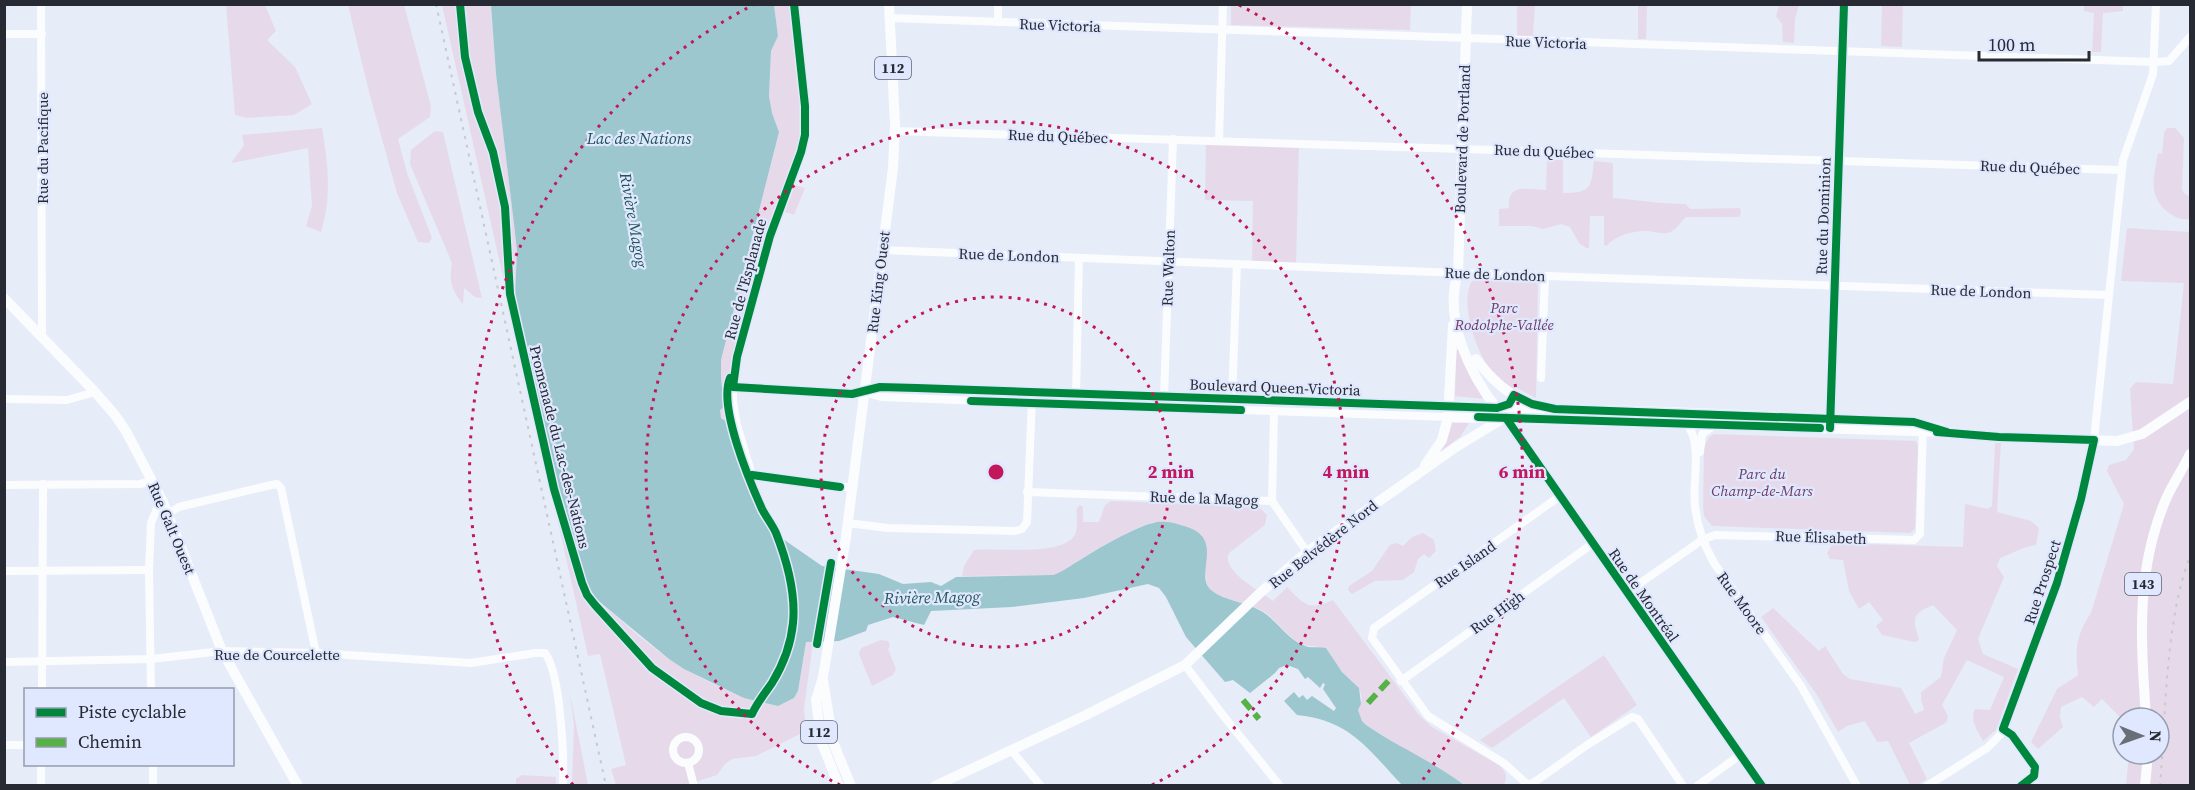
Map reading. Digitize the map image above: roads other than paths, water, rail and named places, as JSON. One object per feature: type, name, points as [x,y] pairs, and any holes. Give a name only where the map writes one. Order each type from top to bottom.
[{"type":"main road","name":"Rue King Ouest","points":[[823,677],[848,523],[892,175],[895,131],[889,4]]},
{"type":"main road","name":"Boulevard de Portland","points":[[1467,4],[1458,273],[1454,299],[1456,321],[1461,343],[1490,404],[1506,418]]},
{"type":"main road","name":"Boulevard de Portland","points":[[1458,273],[1462,283],[1463,325],[1476,358]]},
{"type":"main road","name":"Rue Galt Ouest","points":[[4,298],[96,392],[115,415],[163,502],[222,651],[298,786]]},
{"type":"main road","points":[[1415,476],[1442,440],[1449,412],[1454,299]]},
{"type":"main road","points":[[1456,447],[1490,404],[1476,358]]},
{"type":"main road","points":[[1476,358],[1492,378],[1514,395],[1532,404],[1555,409]]},
{"type":"main road","name":"Boulevard Queen-Victoria","points":[[1449,412],[1490,404],[1555,409],[1670,412],[1923,428],[1999,437],[2117,441],[2133,438],[2149,430],[2190,402]]},
{"type":"main road","name":"Boulevard Queen-Victoria","points":[[1449,412],[1479,418],[1716,425],[1830,423]]},
{"type":"main road","name":"Rue Belvédère Nord","points":[[1185,665],[1261,592],[1307,552],[1456,447],[1495,422],[1506,418]]},
{"type":"main road","name":"143","points":[[2145,706],[2142,665],[2142,593],[2151,544],[2160,515],[2190,456]]},
{"type":"main road","points":[[935,786],[1185,665]]},
{"type":"main road","name":"112","points":[[823,677],[816,700],[818,726],[826,756],[839,786]]},
{"type":"main road","name":"112","points":[[823,677],[833,742],[851,786]]},
{"type":"main road","points":[[2145,786],[2147,766]]},
{"type":"street","name":"Rue du Pacifique","points":[[41,4],[41,336]]},
{"type":"street","name":"Rue de l'Esplanade","points":[[794,4],[805,106],[805,135],[801,152],[772,228],[737,357],[733,387],[737,425],[752,476],[852,488]]},
{"type":"street","points":[[998,4],[998,22]]},
{"type":"street","points":[[1219,141],[1223,4]]},
{"type":"street","name":"Rue du Dominion","points":[[1830,423],[1844,4]]},
{"type":"street","name":"Rue Prospect","points":[[1927,786],[1987,748],[1997,740],[2003,729],[2033,651],[2081,499],[2094,440],[2121,170],[2130,136],[2151,82],[2155,62],[2156,4]]},
{"type":"street","name":"Rue Victoria","points":[[890,18],[2155,62],[2169,61],[2190,37]]},
{"type":"street","points":[[4,34],[42,33]]},
{"type":"street","name":"Rue du Québec","points":[[895,131],[2121,170]]},
{"type":"street","name":"Rue Walton","points":[[1164,397],[1173,140]]},
{"type":"street","name":"Rue de London","points":[[882,250],[1458,273],[2108,295]]},
{"type":"street","points":[[1076,394],[1079,258]]},
{"type":"street","points":[[1232,399],[1237,264]]},
{"type":"street","points":[[1540,378],[1545,276]]},
{"type":"street","points":[[733,387],[852,394],[864,392]]},
{"type":"street","name":"Boulevard Queen-Victoria","points":[[864,392],[880,387],[1232,399],[1449,412]]},
{"type":"street","points":[[4,399],[67,400],[96,392]]},
{"type":"street","name":"Boulevard Queen-Victoria","points":[[864,392],[881,397],[1031,404],[1274,411],[1449,412]]},
{"type":"street","points":[[848,523],[888,528],[1016,531],[1022,529],[1027,522],[1032,393]]},
{"type":"street","points":[[1274,411],[1272,501],[1307,552]]},
{"type":"street","points":[[1670,412],[1688,424]]},
{"type":"street","name":"Rue de Montréal","points":[[1506,418],[1762,786]]},
{"type":"street","name":"Rue Moore","points":[[1688,424],[1694,434],[1694,503],[1702,540],[1714,564],[1801,686],[1857,786]]},
{"type":"street","points":[[1695,466],[1699,459],[1702,434],[1716,425]]},
{"type":"street","name":"Rue Élisabeth","points":[[1626,593],[1702,540],[1723,534],[1914,540],[1920,534],[1923,428]]},
{"type":"street","points":[[4,485],[140,484],[152,481]]},
{"type":"street","points":[[42,688],[43,484]]},
{"type":"street","points":[[151,524],[179,507],[277,484],[281,488],[316,653]]},
{"type":"street","name":"Rue de la Magog","points":[[1028,492],[1272,501]]},
{"type":"street","name":"Rue Island","points":[[1401,681],[1374,642],[1372,634],[1374,628],[1560,496]]},
{"type":"street","points":[[151,688],[149,570],[151,524],[158,506],[163,502]]},
{"type":"street","name":"Rue High","points":[[1401,681],[1592,544]]},
{"type":"street","points":[[4,571],[149,570]]},
{"type":"street","name":"Rue de Courcelette","points":[[4,662],[151,659],[222,651],[316,653],[471,663],[545,653],[552,669],[562,725],[563,786]]},
{"type":"street","points":[[1185,665],[1280,786]]},
{"type":"street","points":[[1401,681],[1428,716],[1505,764],[1525,784],[1532,784],[1632,717],[1638,719],[1683,786]]},
{"type":"street","points":[[2003,729],[2012,735],[2034,764],[2034,776],[2021,786]]},
{"type":"street","points":[[4,745],[24,744]]},
{"type":"street","points":[[1011,750],[1041,786]]},
{"type":"street","points":[[1697,786],[1740,755]]},
{"type":"street","points":[[688,763],[694,786]]},
{"type":"street","points":[[41,766],[41,786]]},
{"type":"street","points":[[153,766],[153,786]]},
{"type":"water","name":"Lac des Nations","points":[[491,5],[774,5],[778,36],[771,51],[769,96],[779,132],[721,360],[724,407],[720,410],[721,418],[726,421],[762,517],[770,530],[822,566],[879,574],[903,584],[931,582],[941,586],[956,577],[1053,575],[1095,550],[1146,525],[1165,522],[1184,526],[1197,532],[1204,539],[1207,547],[1206,583],[1211,590],[1222,597],[1261,611],[1297,642],[1308,647],[1326,648],[1342,672],[1359,688],[1361,704],[1358,710],[1366,725],[1464,785],[1402,785],[1368,748],[1345,730],[1315,718],[1297,715],[1284,701],[1294,692],[1299,698],[1303,695],[1307,700],[1312,696],[1334,711],[1336,708],[1323,689],[1325,684],[1323,683],[1320,688],[1308,677],[1305,679],[1298,669],[1287,665],[1279,668],[1250,693],[1233,680],[1225,682],[1186,637],[1159,588],[1148,584],[1084,598],[1012,607],[931,611],[924,625],[893,617],[868,625],[866,631],[839,641],[806,642],[798,691],[794,698],[778,706],[744,698],[684,669],[669,659],[595,598],[581,571],[555,484],[515,295],[517,251],[496,74]]},
{"type":"railway","points":[[436,4],[606,786]]},
{"type":"railway","points":[[2160,786],[2171,639],[2182,582],[2190,556]]},
{"type":"water label","name":"Rivière Magog","points":[[634,220]]},
{"type":"water label","name":"Rivière Magog","points":[[932,597]]},
{"type":"park label","name":"Parc Rodolphe-Vallée","points":[[1504,316]]},
{"type":"park label","name":"Parc du Champ-de-Mars","points":[[1762,482]]}]
